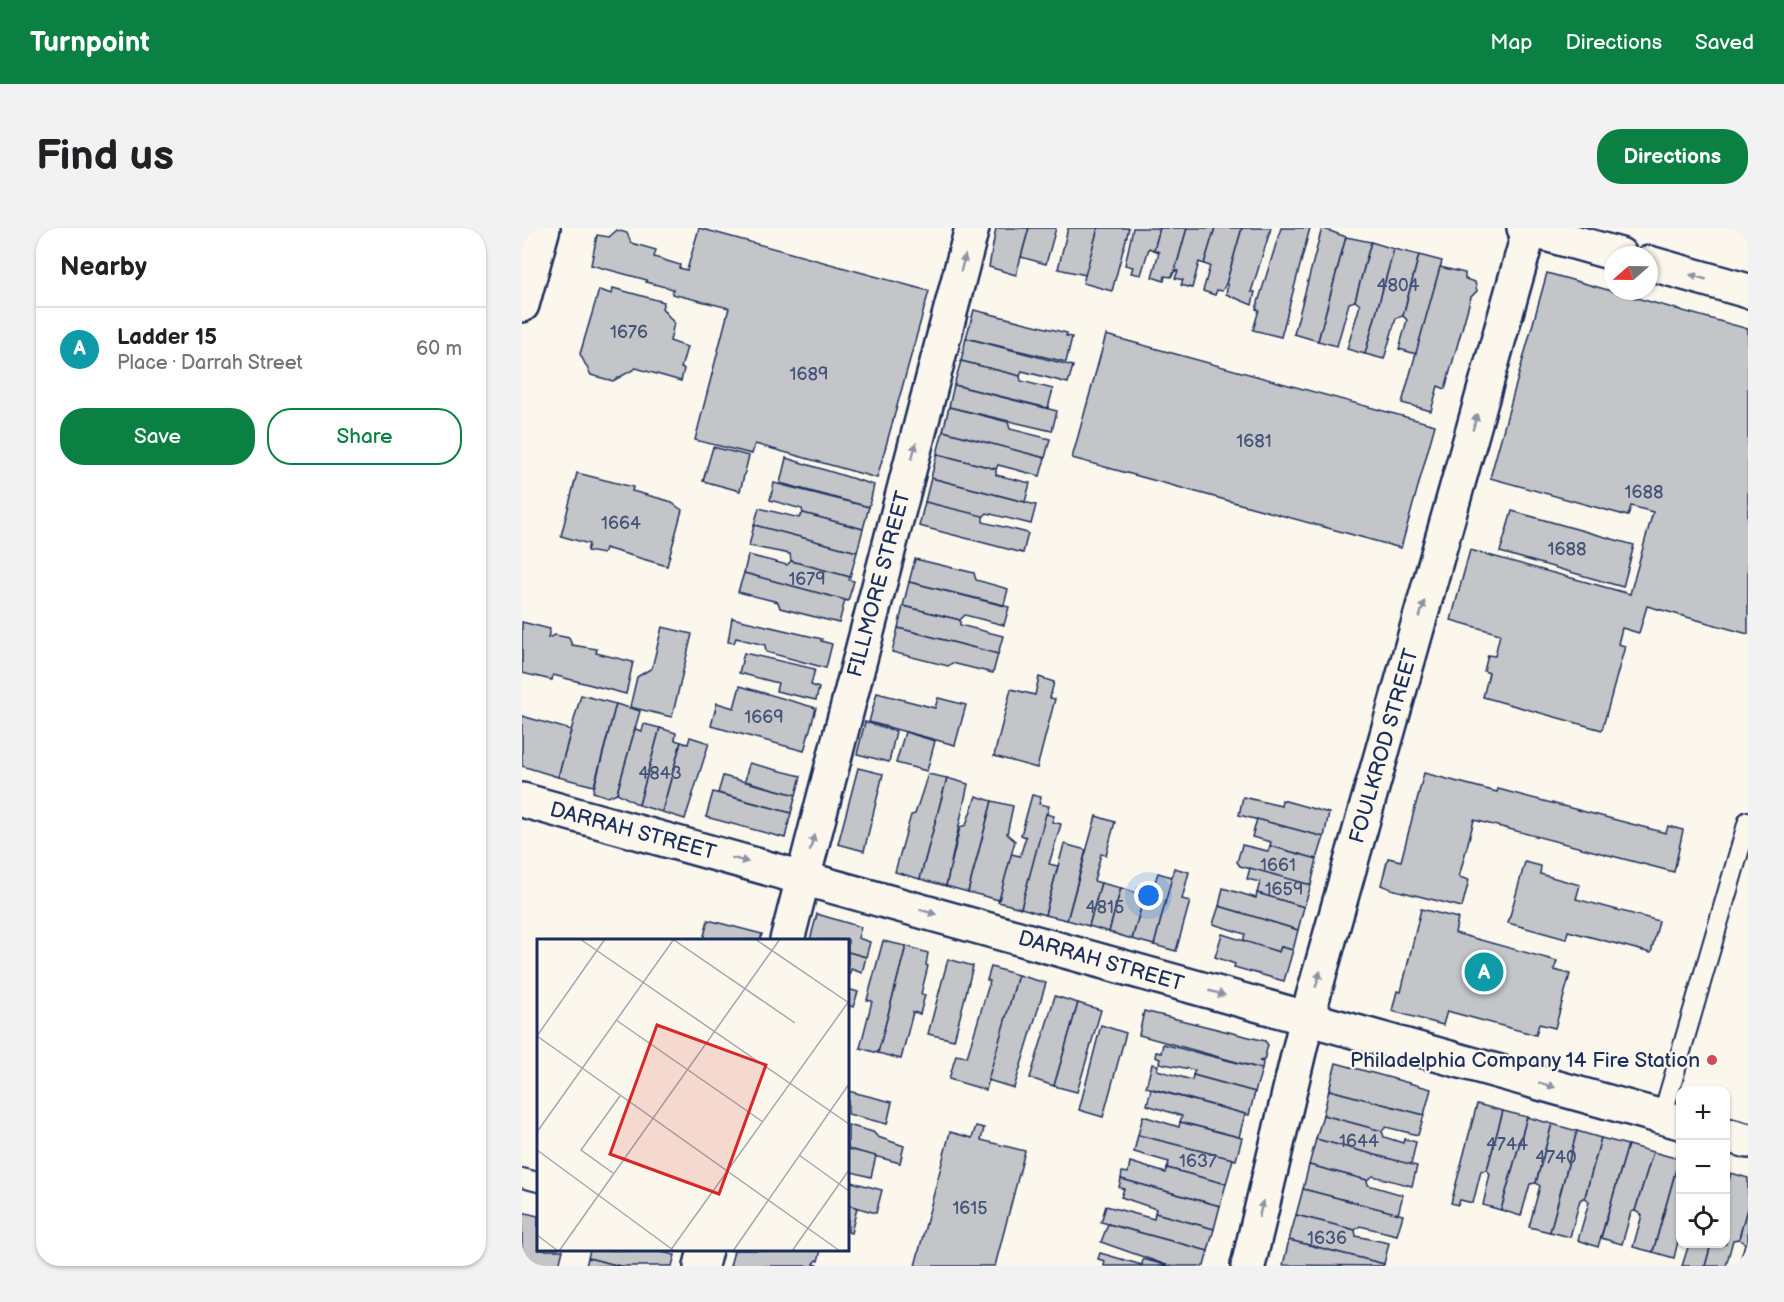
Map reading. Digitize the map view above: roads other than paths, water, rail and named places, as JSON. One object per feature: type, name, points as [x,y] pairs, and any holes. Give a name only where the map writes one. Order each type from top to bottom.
[{"type":"street","points":[[522,305],[543,228]]},
{"type":"street","name":"FILLMORE STREET","points":[[787,939],[972,228]]},
{"type":"street","points":[[1528,228],[1604,250]]},
{"type":"street","name":"FOULKROD STREET","points":[[1248,1266],[1307,1018],[1528,228]]},
{"type":"street","points":[[1658,266],[1748,291]]},
{"type":"street","name":"DARRAH STREET","points":[[522,800],[1671,1120]]},
{"type":"street","points":[[1730,1136],[1748,1141]]},
{"type":"street","points":[[701,1266],[705,1251]]},
{"type":"lane","points":[[1671,1120],[1748,821]]},
{"type":"lane","points":[[522,1178],[537,1182]]},
{"type":"place","name":"Ladder 15","points":[[1484,972]]},
{"type":"place","name":"Philadelphia Company 14 Fire Station","points":[[1712,1060]]}]
